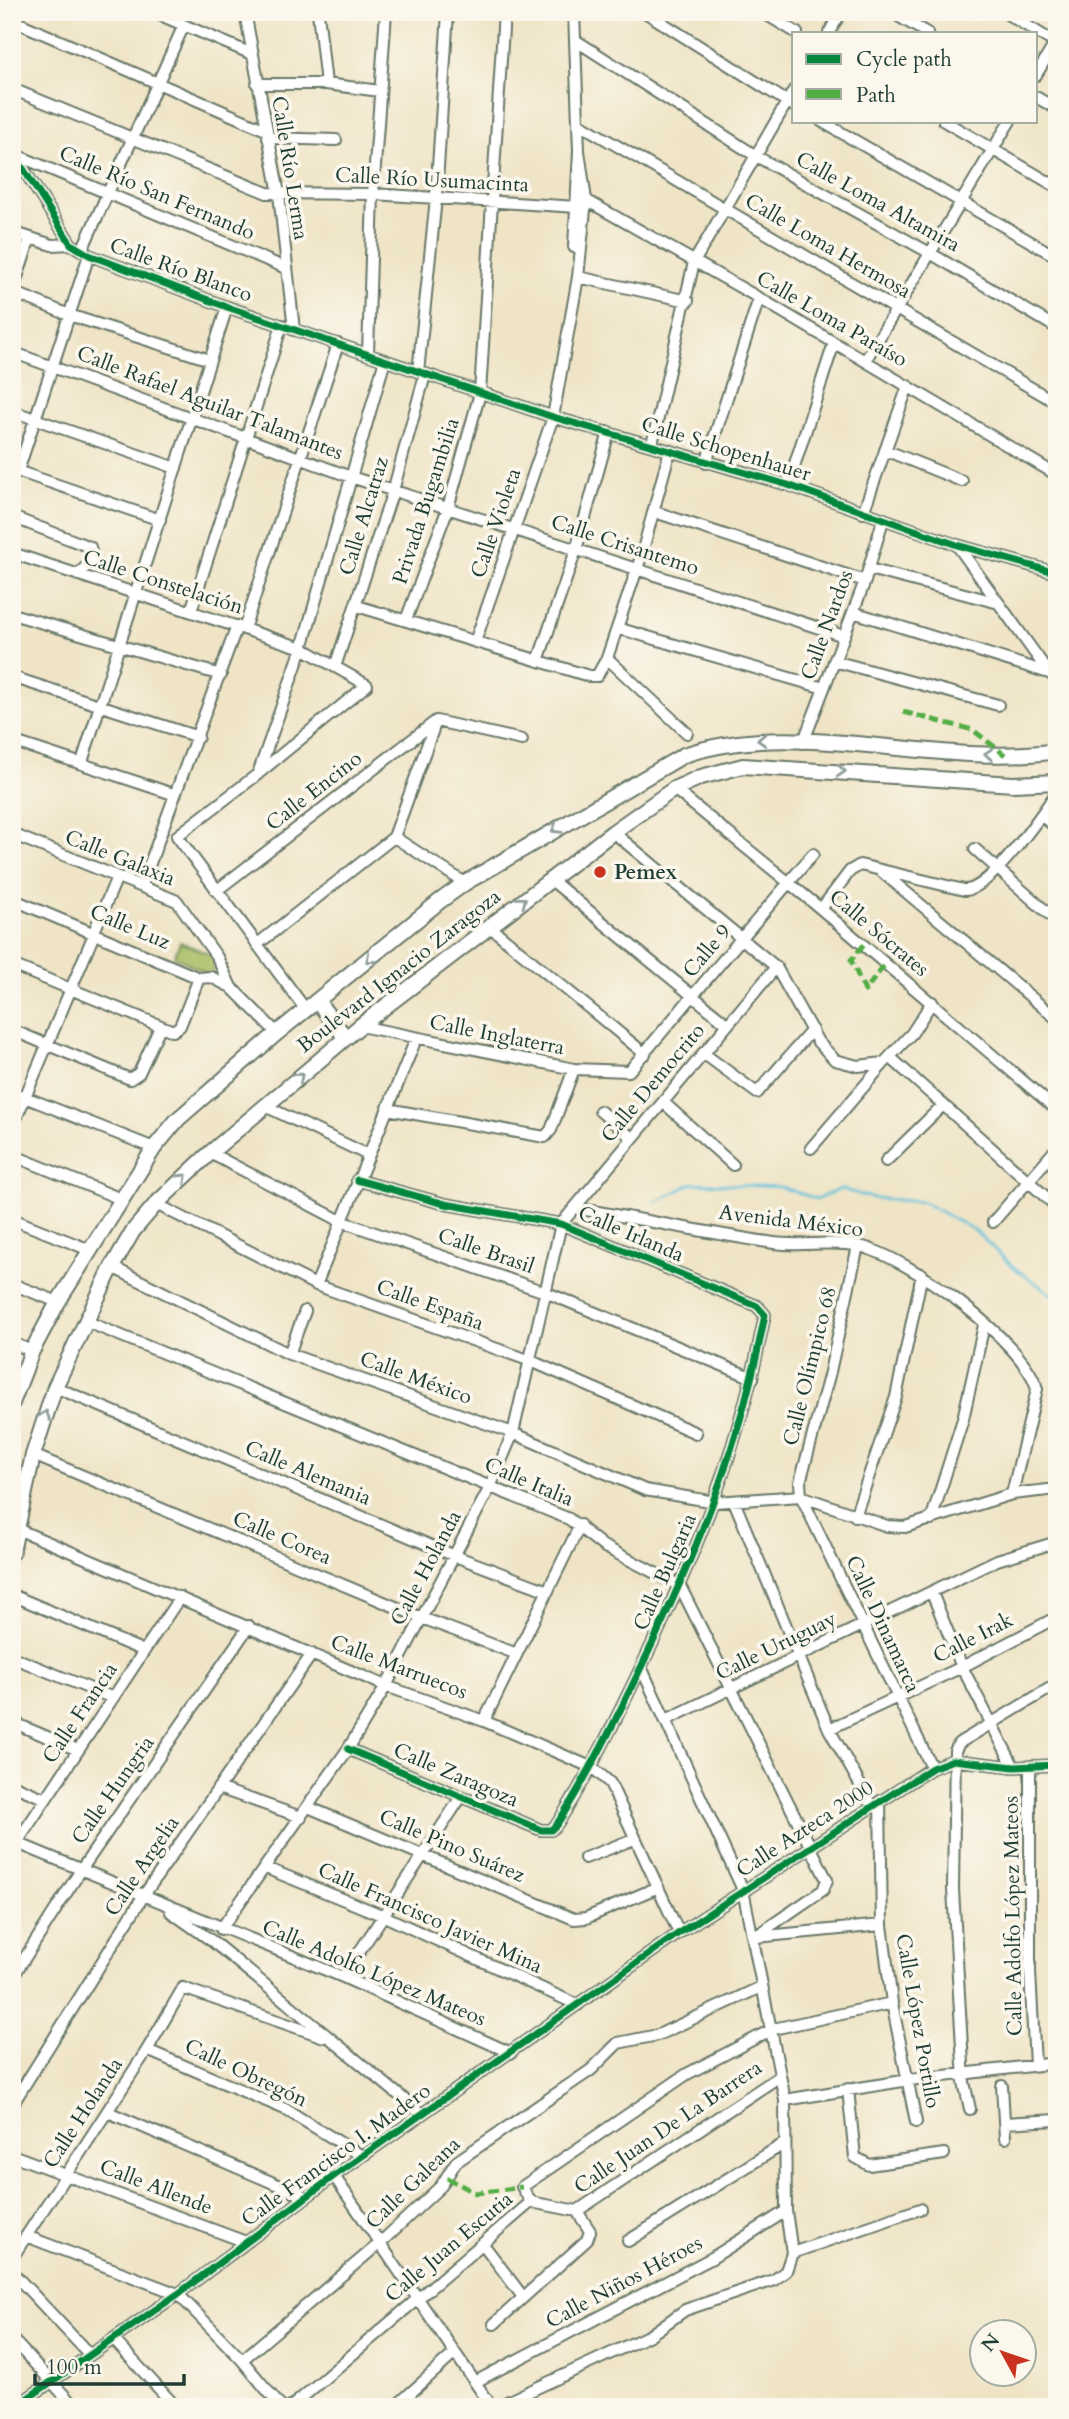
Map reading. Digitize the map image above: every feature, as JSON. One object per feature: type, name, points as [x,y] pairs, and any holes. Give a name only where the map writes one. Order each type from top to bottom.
[{"type":"main road","name":"Boulevard Ignacio Zaragoza","points":[[12,1403],[32,1351],[58,1302],[154,1148],[178,1119],[277,1033],[465,883],[684,755],[741,741],[770,738],[803,743],[1004,755],[1057,751]]},
{"type":"main road","name":"Boulevard Ignacio Zaragoza","points":[[12,1552],[33,1455],[55,1387],[112,1268],[133,1231],[156,1203],[209,1153],[360,1026],[613,832],[674,789],[722,770],[767,765],[1013,784],[1057,782]]},
{"type":"main road","points":[[312,1005],[346,1038]]},
{"type":"street","points":[[153,12],[252,54]]},
{"type":"street","name":"Calle Río Lerma","points":[[245,12],[279,194],[294,330]]},
{"type":"street","points":[[318,12],[326,84]]},
{"type":"street","points":[[368,354],[373,194],[386,12]]},
{"type":"street","name":"Calle Alcatraz","points":[[335,667],[393,491],[422,373],[447,12]]},
{"type":"street","name":"Privada Bugambilia","points":[[406,620],[448,508],[480,393],[504,12]]},
{"type":"street","points":[[568,12],[574,13],[581,203],[578,277],[572,299]]},
{"type":"street","points":[[645,12],[791,104],[756,156],[694,262],[688,301],[652,444]]},
{"type":"street","points":[[762,12],[795,32]]},
{"type":"street","points":[[830,32],[841,12]]},
{"type":"street","points":[[891,12],[925,32]]},
{"type":"street","points":[[1004,12],[1038,32]]},
{"type":"street","points":[[12,20],[267,134],[336,140]]},
{"type":"street","points":[[160,520],[15,470],[69,315],[81,250],[184,25]]},
{"type":"street","points":[[1038,32],[1056,43],[1038,72]]},
{"type":"street","name":"Calle Loma Altamira","points":[[575,40],[756,156],[930,253],[1057,328]]},
{"type":"street","points":[[257,84],[326,84],[380,91]]},
{"type":"street","name":"Calle Río Usumacinta","points":[[12,89],[258,191],[279,194],[373,194],[494,202],[581,203]]},
{"type":"street","points":[[1038,98],[1057,110]]},
{"type":"street","points":[[823,122],[1057,257]]},
{"type":"street","points":[[946,122],[1057,187]]},
{"type":"street","points":[[865,361],[1009,122]]},
{"type":"street","name":"Calle Loma Hermosa","points":[[578,123],[1057,403]]},
{"type":"street","points":[[13,152],[81,250]]},
{"type":"street","name":"Calle Río San Fernando","points":[[13,152],[286,268]]},
{"type":"street","points":[[572,299],[581,203]]},
{"type":"street","name":"Calle Loma Paraíso","points":[[581,203],[759,298],[1057,475]]},
{"type":"street","name":"Calle Río Blanco","points":[[12,232],[51,245],[81,250],[227,307],[385,360]]},
{"type":"street","points":[[30,238],[13,289],[69,315],[210,360]]},
{"type":"street","points":[[578,277],[688,301]]},
{"type":"street","points":[[706,463],[759,298]]},
{"type":"street","name":"Calle Violeta","points":[[475,642],[553,417],[572,299]]},
{"type":"street","points":[[82,762],[227,307]]},
{"type":"street","points":[[191,611],[282,326]]},
{"type":"street","points":[[788,485],[834,343]]},
{"type":"street","points":[[142,885],[173,794],[241,627],[338,344]]},
{"type":"street","name":"Calle Rafael Aguilar Talamantes","points":[[12,352],[53,365],[246,440],[393,491]]},
{"type":"street","points":[[312,1005],[216,891],[177,836],[258,774],[302,648],[385,360]]},
{"type":"street","name":"Calle Schopenhauer","points":[[385,360],[553,417],[788,485],[883,520],[1057,573]]},
{"type":"street","points":[[863,513],[908,386]]},
{"type":"street","points":[[12,411],[176,468]]},
{"type":"street","points":[[538,661],[576,550],[609,432]]},
{"type":"street","points":[[357,606],[589,676],[597,676],[607,658],[637,569],[655,512],[670,450]]},
{"type":"street","points":[[885,450],[962,481]]},
{"type":"street","name":"Calle Crisantemo","points":[[393,491],[844,636]]},
{"type":"street","points":[[655,512],[867,575],[999,604]]},
{"type":"street","points":[[12,517],[90,547],[93,559],[78,575]]},
{"type":"street","name":"Calle Nardos","points":[[803,743],[867,575],[883,520]]},
{"type":"street","points":[[957,544],[1053,675]]},
{"type":"street","name":"Calle Constelación","points":[[12,554],[302,648],[367,685],[258,774]]},
{"type":"street","points":[[853,612],[1053,675]]},
{"type":"street","points":[[12,614],[220,675]]},
{"type":"street","points":[[617,628],[824,688]]},
{"type":"street","points":[[607,658],[687,733]]},
{"type":"street","points":[[834,661],[999,705]]},
{"type":"street","points":[[12,677],[198,737]]},
{"type":"street","points":[[259,943],[394,837],[436,721],[522,740]]},
{"type":"street","name":"Calle Encino","points":[[216,891],[436,721]]},
{"type":"street","points":[[12,741],[173,794]]},
{"type":"street","name":"Calle Sócrates","points":[[674,789],[932,1002],[1057,1110]]},
{"type":"street","points":[[821,909],[855,867],[971,890],[996,869],[1057,792]]},
{"type":"street","points":[[1041,815],[1057,828]]},
{"type":"street","points":[[613,832],[776,967],[826,1054],[835,1060],[858,1066],[887,1060]]},
{"type":"street","name":"Calle Galaxia","points":[[12,834],[171,897],[182,906],[217,957],[231,986],[277,1033]]},
{"type":"street","points":[[394,837],[465,883]]},
{"type":"street","points":[[975,849],[1057,921]]},
{"type":"street","name":"Calle 9","points":[[629,1071],[813,854]]},
{"type":"street","points":[[879,870],[1057,1019]]},
{"type":"street","points":[[12,1128],[27,1098],[117,877]]},
{"type":"street","points":[[550,879],[727,1024]]},
{"type":"street","name":"Calle Luz","points":[[12,899],[95,929],[199,978],[211,976],[231,986]]},
{"type":"street","points":[[489,926],[645,1054]]},
{"type":"street","points":[[12,965],[160,1027],[177,1030],[199,978]]},
{"type":"street","name":"Calle Democrito","points":[[561,1224],[776,967]]},
{"type":"street","points":[[811,1148],[887,1060],[932,1002]]},
{"type":"street","name":"Calle Inglaterra","points":[[360,1026],[574,1069],[629,1071]]},
{"type":"street","points":[[12,1030],[130,1079],[135,1078],[160,1027]]},
{"type":"street","points":[[703,1053],[757,1093],[813,1030]]},
{"type":"street","points":[[316,1284],[416,1039]]},
{"type":"street","points":[[887,1060],[943,1105],[1057,1207]]},
{"type":"street","points":[[387,1109],[545,1137],[551,1130],[574,1069]]},
{"type":"street","points":[[12,1092],[154,1148]]},
{"type":"street","points":[[663,1102],[733,1165]]},
{"type":"street","points":[[886,1161],[943,1105]]},
{"type":"street","points":[[265,1106],[368,1155]]},
{"type":"street","points":[[600,1111],[632,1138]]},
{"type":"street","points":[[993,1222],[1057,1148]]},
{"type":"street","name":"Calle Brasil","points":[[209,1153],[341,1222],[545,1292],[753,1378]]},
{"type":"street","points":[[12,1155],[121,1199]]},
{"type":"street","name":"Calle Irlanda","points":[[358,1180],[445,1204],[561,1224],[763,1309]]},
{"type":"street","name":"Calle España","points":[[156,1203],[316,1284],[531,1361],[696,1433]]},
{"type":"street","name":"Avenida México","points":[[575,1208],[777,1243],[858,1246],[891,1257],[922,1274],[1027,1365],[1037,1389],[1012,1494]]},
{"type":"street","points":[[12,1219],[90,1250]]},
{"type":"street","name":"Calle Holanda","points":[[221,1929],[348,1749],[386,1686],[490,1487],[513,1433],[561,1224]]},
{"type":"street","name":"Calle Olímpico 68","points":[[801,1496],[800,1482],[829,1377],[858,1246]]},
{"type":"street","name":"Calle México","points":[[112,1268],[289,1353],[513,1433],[645,1490],[715,1502]]},
{"type":"street","points":[[855,1516],[896,1397],[922,1274]]},
{"type":"street","points":[[12,1284],[58,1302]]},
{"type":"street","name":"Calle Bulgaria","points":[[551,1830],[593,1768],[680,1586],[715,1502],[753,1378],[765,1315],[763,1309]]},
{"type":"street","points":[[289,1353],[305,1311]]},
{"type":"street","name":"Calle Italia","points":[[85,1321],[580,1525],[603,1546],[680,1586]]},
{"type":"street","points":[[931,1520],[963,1419],[984,1325]]},
{"type":"street","points":[[12,1343],[32,1351]]},
{"type":"street","name":"Calle Alemania","points":[[55,1387],[454,1556],[548,1591]]},
{"type":"street","name":"Calle Corea","points":[[33,1455],[422,1618],[517,1654]]},
{"type":"street","points":[[715,1502],[801,1496],[887,1526],[905,1527],[1012,1494],[1057,1489]]},
{"type":"street","name":"Calle Dinamarca","points":[[801,1496],[932,1768]]},
{"type":"street","points":[[734,1501],[830,1729],[876,1803]]},
{"type":"street","points":[[484,1721],[580,1525]]},
{"type":"street","name":"Calle Marruecos","points":[[17,1529],[386,1686],[484,1721],[593,1768],[610,1783],[679,1933]]},
{"type":"street","name":"Calle Uruguay","points":[[666,1720],[997,1560],[1057,1542]]},
{"type":"street","points":[[680,1586],[828,1885],[753,1938]]},
{"type":"street","points":[[932,1593],[962,1667],[1014,1767]]},
{"type":"street","points":[[12,1595],[144,1651]]},
{"type":"street","name":"Calle Francia","points":[[14,1845],[180,1597]]},
{"type":"street","name":"Calle Irak","points":[[830,1729],[895,1696],[962,1667],[1057,1616]]},
{"type":"street","name":"Calle Hungria","points":[[12,1978],[81,1870],[249,1626]]},
{"type":"street","name":"Calle Argelia","points":[[12,2105],[218,1788],[312,1654]]},
{"type":"street","points":[[12,1657],[113,1698]]},
{"type":"street","points":[[334,2176],[494,2407],[650,2335],[685,2310],[774,2280],[786,2271],[792,2251],[786,2211],[785,2100],[773,2029],[761,1987],[743,1890],[641,1667]]},
{"type":"street","points":[[970,2109],[964,2076],[953,1889],[953,1760],[959,1743],[1057,1684]]},
{"type":"street","points":[[12,1722],[78,1750]]},
{"type":"street","name":"Calle Zaragoza","points":[[348,1749],[541,1830],[551,1830]]},
{"type":"street","points":[[953,1760],[1014,1767],[1057,1765]]},
{"type":"street","name":"Calle Azteca 2000","points":[[679,1933],[876,1803],[932,1768],[953,1760]]},
{"type":"street","name":"Calle Adolfo López Mateos","points":[[1030,1766],[1030,1972],[1035,2065]]},
{"type":"street","points":[[12,1785],[46,1799]]},
{"type":"street","points":[[218,1788],[301,1818]]},
{"type":"street","points":[[343,1977],[461,1797]]},
{"type":"street","name":"Calle López Portillo","points":[[876,1803],[882,1925],[892,2003],[916,2122]]},
{"type":"street","name":"Calle Pino Suárez","points":[[308,1807],[580,1919],[656,1888]]},
{"type":"street","points":[[585,1858],[634,1839]]},
{"type":"street","points":[[14,1845],[148,1896],[212,1941],[324,2036],[422,2114]]},
{"type":"street","name":"Calle Francisco Javier Mina","points":[[266,1868],[384,1916],[578,2005]]},
{"type":"street","name":"Calle Adolfo López Mateos","points":[[148,1896],[221,1929],[343,1977],[511,2053]]},
{"type":"street","points":[[753,1938],[882,1925]]},
{"type":"street","name":"Calle Francisco I. Madero","points":[[15,2407],[178,2294],[334,2176],[679,1933]]},
{"type":"street","name":"Calle Galeana","points":[[242,2360],[380,2243],[441,2186],[456,2162],[591,2070],[618,2043],[658,2035],[761,1987]]},
{"type":"street","name":"Calle Holanda","points":[[12,2258],[108,2112],[183,1988],[324,2036]]},
{"type":"street","name":"Calle Juan De La Barrera","points":[[616,2122],[687,2074],[773,2029],[892,2003]]},
{"type":"street","name":"Calle Obregón","points":[[147,2050],[261,2097],[362,2156]]},
{"type":"street","points":[[785,2100],[848,2089],[1057,2063]]},
{"type":"street","name":"Calle Juan De La Barrera","points":[[577,2211],[780,2076]]},
{"type":"street","points":[[1002,2086],[1005,2138]]},
{"type":"street","points":[[848,2089],[855,2157],[861,2163],[869,2165],[944,2154]]},
{"type":"street","points":[[108,2112],[306,2197]]},
{"type":"street","points":[[1005,2123],[1057,2120]]},
{"type":"street","name":"Calle Juan Escutia","points":[[291,2407],[531,2203],[522,2188],[616,2122]]},
{"type":"street","points":[[628,2241],[785,2143]]},
{"type":"street","name":"Calle Allende","points":[[12,2155],[67,2173],[246,2242]]},
{"type":"street","points":[[494,2324],[587,2240],[590,2231],[577,2211],[531,2203]]},
{"type":"street","points":[[792,2251],[920,2209]]},
{"type":"street","name":"Calle Niños Héroes","points":[[475,2382],[712,2258],[786,2211]]},
{"type":"street","points":[[26,2236],[178,2294],[242,2360],[281,2407]]},
{"type":"street","points":[[483,2244],[523,2297]]},
{"type":"street","points":[[12,2272],[90,2355]]},
{"type":"street","points":[[12,2339],[75,2407]]},
{"type":"street","points":[[113,2339],[176,2407]]},
{"type":"street","points":[[394,2407],[456,2353]]},
{"type":"green space","points":[[180,942],[217,957],[211,976],[174,956]]},
{"type":"waterway","points":[[656,1202],[693,1183],[781,1187],[817,1199],[841,1189],[872,1198],[923,1202],[974,1230],[1013,1267],[1057,1298]]},
{"type":"marked path","points":[[903,712],[973,730],[1005,755]]},
{"type":"marked path","points":[[864,945],[851,960],[865,991],[886,963]]},
{"type":"marked path","points":[[447,2178],[476,2193],[522,2187]]},
{"type":"cycle path","points":[[12,151],[71,244],[89,255],[227,307],[553,417],[788,485],[957,545],[1057,573]]},
{"type":"cycle path","points":[[348,1749],[541,1830],[551,1830],[557,1824],[626,1698],[702,1530],[732,1448],[765,1315],[757,1306],[561,1224],[445,1204],[357,1180]]},
{"type":"cycle path","points":[[15,2407],[178,2294],[334,2176],[679,1933],[932,1768],[953,1760],[1014,1767],[1057,1765]]},
{"type":"place","name":"Pemex","points":[[600,872]]}]
